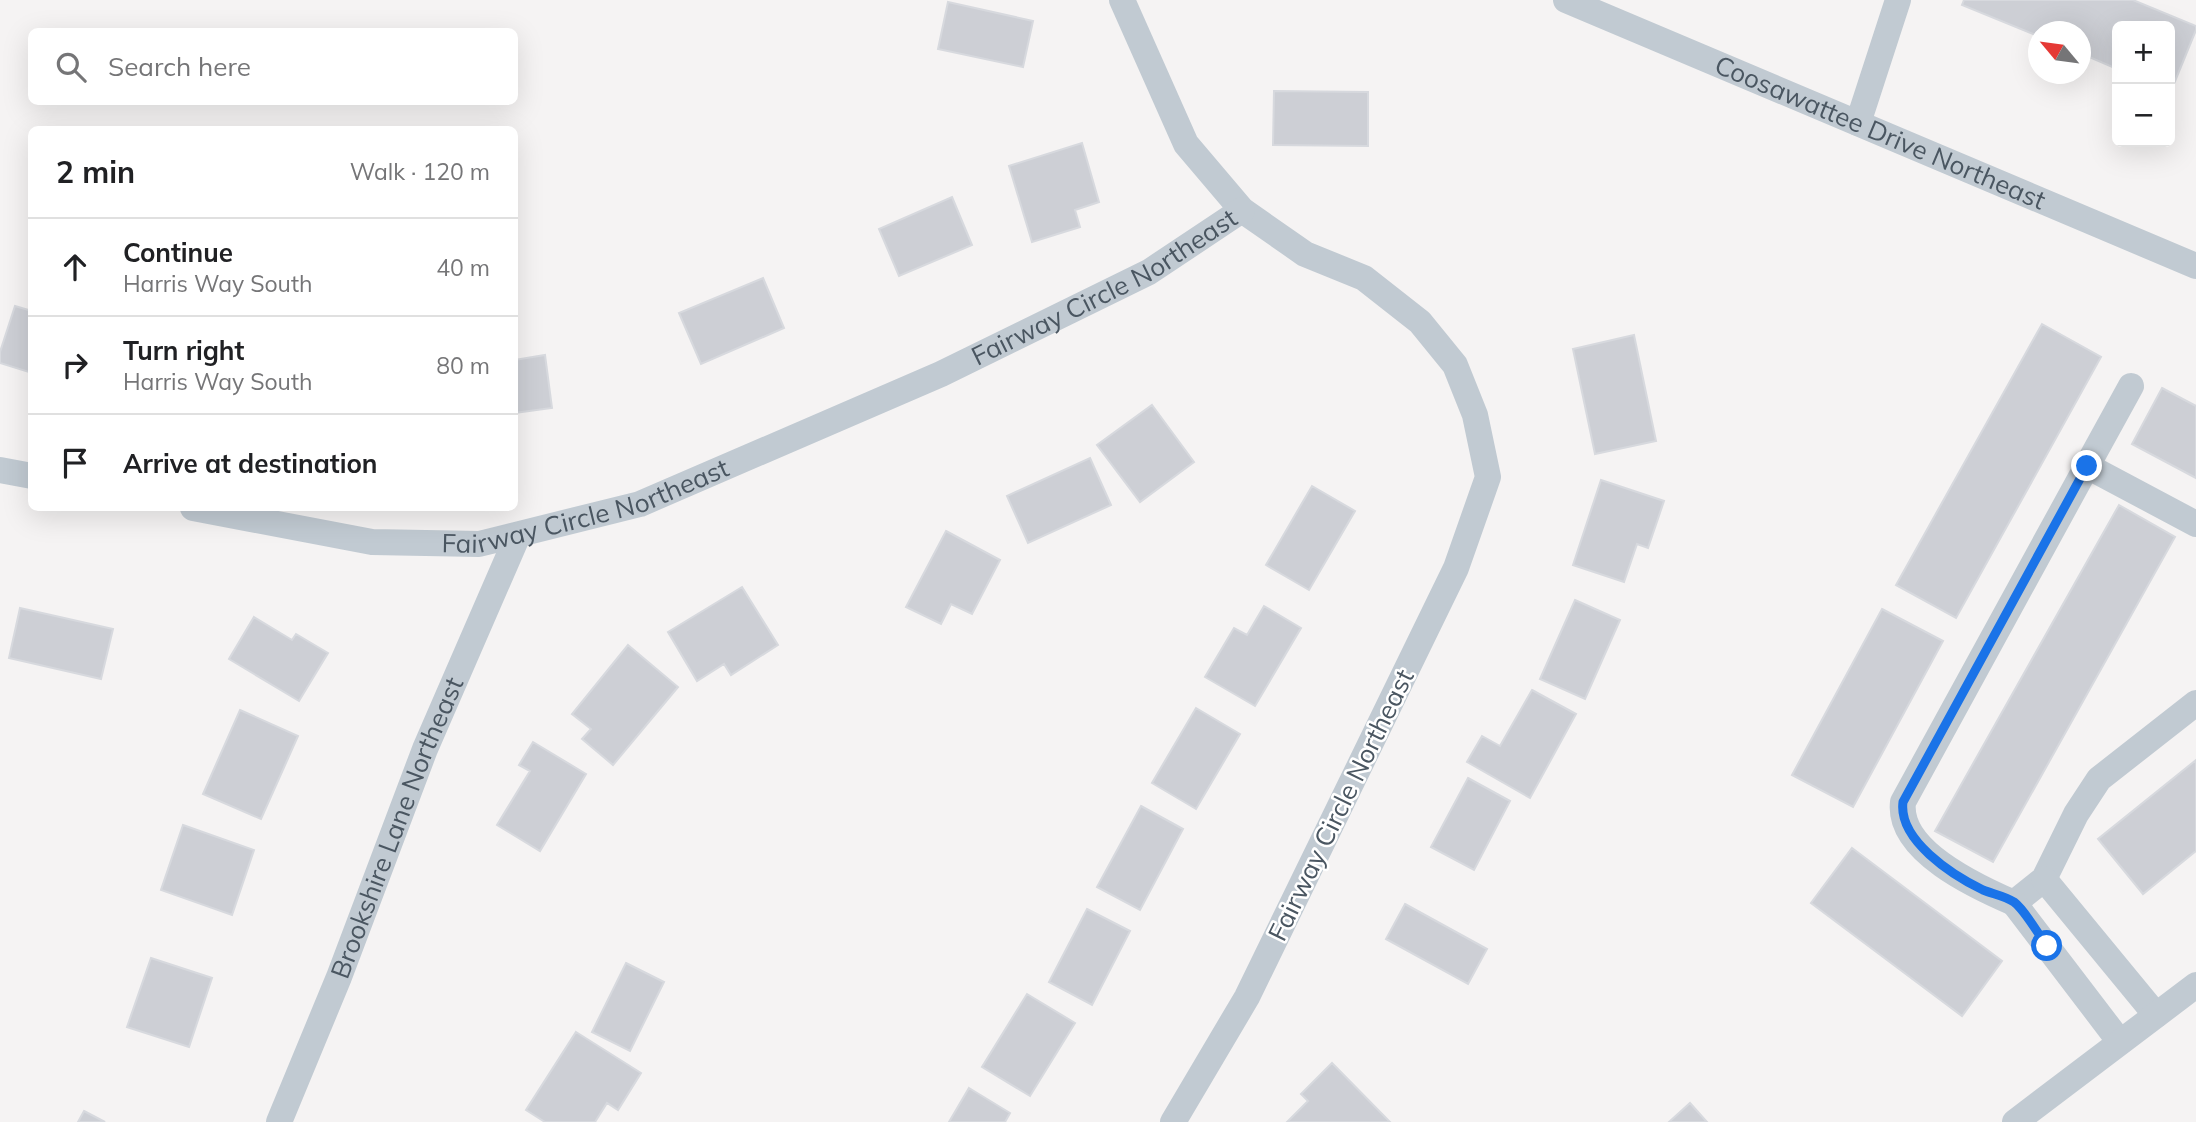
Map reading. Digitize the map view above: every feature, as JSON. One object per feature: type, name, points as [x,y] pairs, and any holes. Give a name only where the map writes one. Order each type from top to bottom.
[{"type":"street","points":[[1122,0],[1185,144],[1242,210]]},
{"type":"street","name":"Coosawattee Drive Northeast","points":[[1566,0],[2196,266]]},
{"type":"street","points":[[1858,123],[1898,0]]},
{"type":"street","name":"Fairway Circle Northeast","points":[[209,511],[372,542],[479,544],[640,504],[941,374],[1149,272],[1242,210],[1305,254],[1364,278],[1420,322],[1455,365],[1475,415],[1488,477],[1456,568],[1247,998],[1173,1122]]},
{"type":"street","points":[[2120,1042],[2014,902],[1950,872],[1910,834],[1901,816],[1903,802],[2131,387]]},
{"type":"street","points":[[2087,466],[2196,524]]},
{"type":"street","points":[[0,470],[28,475]]},
{"type":"street","name":"Brookshire Lane Northeast","points":[[279,1122],[340,978],[425,749],[518,535]]},
{"type":"street","points":[[2014,902],[2044,879],[2076,814],[2099,779],[2196,703]]},
{"type":"street","points":[[2044,879],[2156,1015]]},
{"type":"street","points":[[2015,1122],[2196,985]]},
{"type":"building","points":[[1964,0],[2133,0],[2196,26],[2196,30],[2175,81],[2175,21],[2112,21],[2112,67],[2091,58],[2091,21],[2028,21],[2028,32],[1962,5]]},
{"type":"building","points":[[948,2],[1033,21],[1023,67],[938,49]]},
{"type":"building","points":[[1274,91],[1368,92],[1368,146],[1273,145]]},
{"type":"building","points":[[1082,143],[1099,202],[1075,210],[1080,227],[1032,242],[1009,166]]},
{"type":"building","points":[[952,197],[972,245],[899,276],[879,229]]},
{"type":"building","points":[[763,278],[784,328],[701,364],[679,313]]},
{"type":"building","points":[[15,306],[28,310],[28,372],[0,363],[0,352]]},
{"type":"building","points":[[2042,324],[2101,357],[1956,618],[1896,585]]},
{"type":"building","points":[[1634,335],[1656,441],[1595,454],[1573,349]]},
{"type":"building","points":[[545,355],[552,408],[518,412],[518,359]]},
{"type":"building","points":[[2162,388],[2196,406],[2196,478],[2132,444]]},
{"type":"building","points":[[1152,405],[1194,462],[1140,502],[1097,445]]},
{"type":"building","points":[[1090,458],[1111,505],[1028,543],[1007,496]]},
{"type":"building","points":[[1601,480],[1664,501],[1648,548],[1637,544],[1624,582],[1573,565]]},
{"type":"building","points":[[1312,486],[1355,511],[1309,590],[1266,565]]},
{"type":"building","points":[[2119,505],[2175,537],[1993,862],[1935,831]]},
{"type":"building","points":[[946,531],[1000,560],[972,614],[951,604],[941,624],[906,607]]},
{"type":"building","points":[[742,587],[778,645],[731,675],[724,664],[697,681],[668,632]]},
{"type":"building","points":[[1575,600],[1620,620],[1585,699],[1540,679]]},
{"type":"building","points":[[1264,606],[1301,628],[1255,706],[1205,677],[1234,628],[1247,635]]},
{"type":"building","points":[[20,608],[113,629],[101,679],[9,658]]},
{"type":"building","points":[[1882,609],[1943,641],[1853,807],[1792,775]]},
{"type":"building","points":[[254,617],[292,640],[296,634],[328,653],[299,701],[229,659]]},
{"type":"building","points":[[628,645],[678,687],[613,765],[582,739],[591,729],[572,714]]},
{"type":"building","points":[[1532,690],[1576,714],[1530,798],[1467,762],[1482,736],[1500,746]]},
{"type":"building","points":[[1196,708],[1240,734],[1196,809],[1152,783]]},
{"type":"building","points":[[240,710],[298,736],[261,819],[203,794]]},
{"type":"building","points":[[533,742],[586,774],[540,851],[497,825],[530,771],[519,765]]},
{"type":"building","points":[[2196,760],[2196,851],[2143,894],[2098,839]]},
{"type":"building","points":[[1468,778],[1510,801],[1474,870],[1431,847]]},
{"type":"building","points":[[1141,806],[1183,829],[1140,910],[1097,887]]},
{"type":"building","points":[[183,825],[254,850],[232,915],[161,890]]},
{"type":"building","points":[[1852,848],[2002,961],[1962,1016],[1811,903]]},
{"type":"building","points":[[1405,904],[1487,949],[1468,984],[1386,939]]},
{"type":"building","points":[[1087,909],[1130,931],[1092,1005],[1049,982]]},
{"type":"building","points":[[151,958],[212,978],[189,1047],[127,1027]]},
{"type":"building","points":[[626,963],[664,982],[630,1051],[592,1032]]},
{"type":"building","points":[[1027,994],[1075,1023],[1030,1096],[982,1067]]},
{"type":"building","points":[[576,1032],[641,1073],[618,1110],[607,1103],[595,1122],[545,1122],[526,1110]]},
{"type":"building","points":[[1332,1063],[1390,1122],[1287,1122],[1308,1101],[1301,1094]]},
{"type":"building","points":[[969,1088],[1010,1113],[1005,1122],[949,1122]]},
{"type":"building","points":[[1690,1103],[1707,1122],[1669,1122]]},
{"type":"building","points":[[84,1111],[105,1122],[78,1122]]},
{"type":"route","points":[[2047,946],[2014,902],[1950,872],[1910,834],[1901,816],[1903,802],[2087,466]]}]
